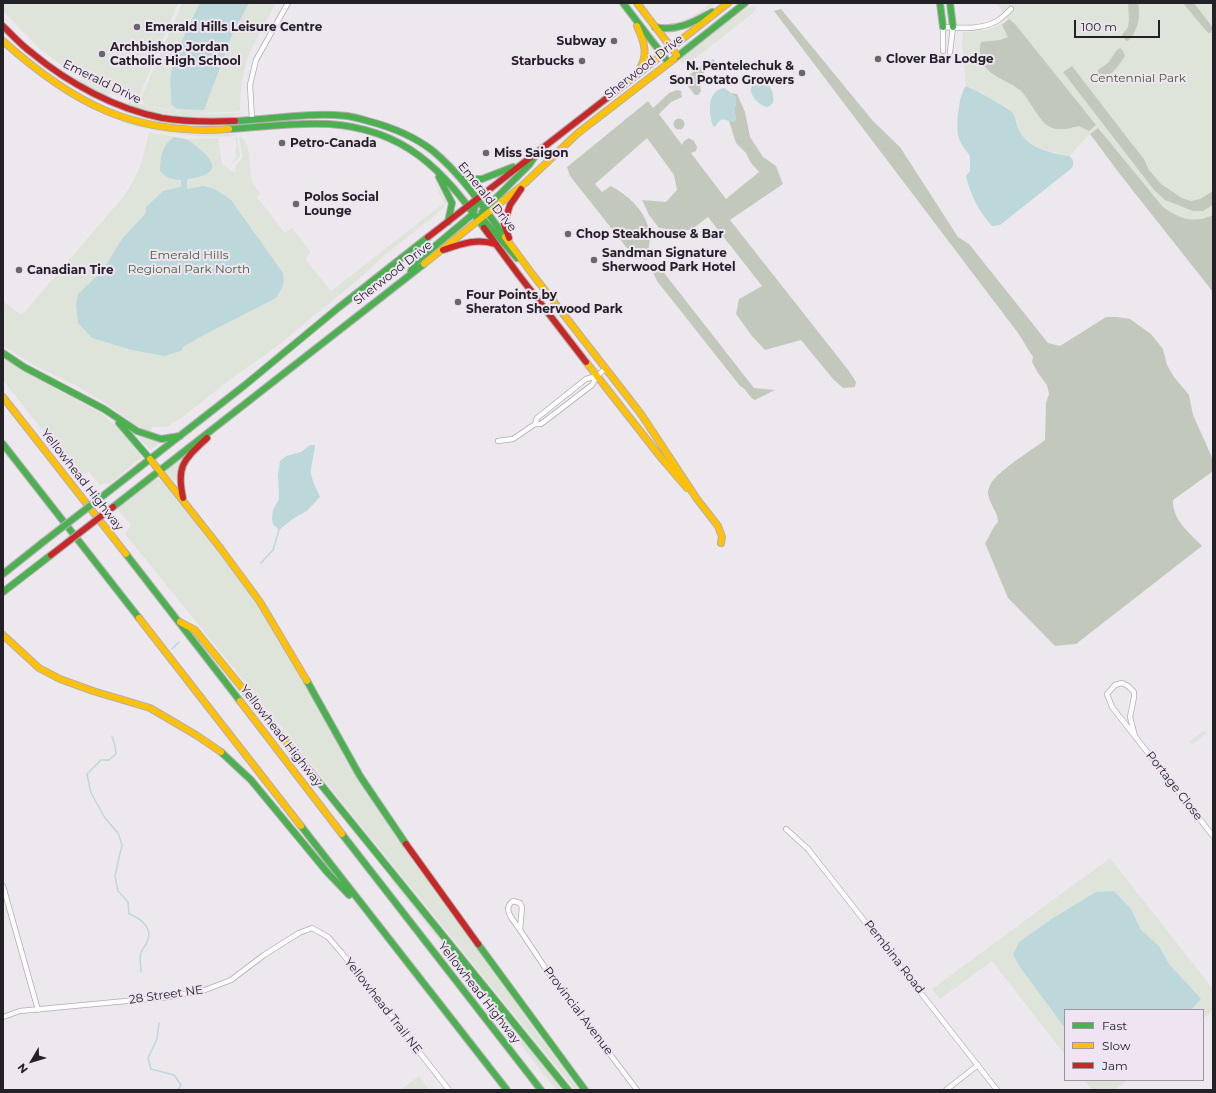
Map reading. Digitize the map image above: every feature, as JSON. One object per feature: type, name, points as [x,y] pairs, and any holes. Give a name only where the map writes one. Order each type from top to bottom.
[{"type":"main road","points":[[623,3],[668,62]]},
{"type":"main road","points":[[637,3],[677,55]]},
{"type":"main road","points":[[655,27],[668,30],[680,27],[728,3]]},
{"type":"main road","name":"Sherwood Drive","points":[[3,574],[245,386],[338,308],[477,198],[728,3]]},
{"type":"main road","name":"Sherwood Drive","points":[[3,592],[410,274],[480,218],[486,211],[524,184],[578,133],[745,3]]},
{"type":"main road","points":[[940,3],[943,27]]},
{"type":"main road","points":[[950,3],[953,27]]},
{"type":"main road","points":[[631,79],[642,66],[646,58],[644,44],[633,16]]},
{"type":"main road","name":"Emerald Drive","points":[[3,26],[31,53],[70,81],[106,99],[137,112],[163,118],[187,121],[220,122],[297,115],[348,116],[380,124],[406,134],[433,151],[462,179],[649,424],[697,499],[718,526],[722,537],[721,543]]},
{"type":"main road","name":"Emerald Drive","points":[[3,41],[36,70],[62,89],[110,113],[136,122],[159,127],[190,130],[252,128],[290,124],[333,124],[382,134],[398,142],[424,159],[480,218],[485,230],[495,244],[679,480],[697,499]]},
{"type":"main road","points":[[486,211],[529,165],[538,151]]},
{"type":"main road","points":[[424,159],[441,180],[449,195],[452,203],[448,222]]},
{"type":"main road","points":[[462,179],[475,181],[494,176],[522,164]]},
{"type":"main road","points":[[513,247],[504,224],[510,205],[524,184]]},
{"type":"main road","points":[[410,274],[416,262],[474,212],[477,198]]},
{"type":"main road","points":[[480,218],[534,275]]},
{"type":"main road","points":[[439,251],[476,240],[489,241],[495,244]]},
{"type":"main road","points":[[3,353],[24,367],[104,409],[137,431],[161,439],[180,436]]},
{"type":"main road","name":"Yellowhead Highway","points":[[3,397],[178,620],[540,1090]]},
{"type":"main road","points":[[104,409],[127,431],[150,459],[260,602],[294,658],[360,776],[392,825],[585,1090]]},
{"type":"main road","points":[[184,502],[179,481],[182,464],[224,420]]},
{"type":"main road","points":[[3,444],[507,1090]]},
{"type":"main road","points":[[178,620],[196,630],[568,1090]]},
{"type":"main road","points":[[4,636],[39,668],[60,679],[93,691],[150,708],[196,735],[225,755],[251,780],[327,872],[378,924]]},
{"type":"street","points":[[252,120],[250,85],[256,60],[288,3]]},
{"type":"street","points":[[942,51],[943,27],[982,26],[990,24],[997,21],[1011,9]]},
{"type":"street","points":[[950,52],[953,27]]},
{"type":"street","points":[[498,441],[514,439],[535,424],[541,424],[592,385],[597,376],[606,368]]},
{"type":"street","points":[[535,424],[537,418],[586,379],[597,376]]},
{"type":"street","name":"Portage Close","points":[[1135,736],[1130,717],[1134,692],[1122,683],[1115,685],[1107,694],[1112,707],[1213,836]]},
{"type":"street","name":"Pembina Road","points":[[786,829],[808,849],[997,1090]]},
{"type":"street","points":[[3,886],[38,1010]]},
{"type":"street","name":"Provincial Avenue","points":[[520,930],[522,907],[520,904],[513,901],[508,907],[508,912],[520,930],[548,972],[637,1090]]},
{"type":"street","name":"28 Street NE","points":[[3,1017],[20,1011],[169,996],[206,990],[231,980],[264,955],[299,933],[312,928]]},
{"type":"street","name":"Yellowhead Trail NE","points":[[312,928],[328,937],[341,952],[449,1090]]},
{"type":"street","points":[[946,1090],[978,1065]]},
{"type":"green space","name":"Archbishop Jordan Catholic High School","points":[[3,3],[178,3],[139,97],[133,101],[108,93],[107,96],[76,81],[71,75],[103,91],[70,72],[40,49],[3,11]]},
{"type":"green space","points":[[182,3],[276,3],[250,53],[244,71],[240,96],[240,111],[191,113],[240,113],[236,116],[212,119],[181,117],[150,112],[128,104],[128,101],[156,108],[189,113],[145,105],[141,98]]},
{"type":"green space","points":[[712,3],[715,3],[696,17],[684,22],[673,24],[693,16]]},
{"type":"green space","name":"Centennial Park","points":[[996,3],[1213,3],[1213,291],[1090,134],[1069,156],[1041,149],[1025,140],[1020,133],[1014,117],[1007,107],[966,86],[962,45],[963,32],[987,30],[998,26],[1008,19]]},
{"type":"green space","points":[[756,6],[753,13],[697,57],[682,63],[680,61],[681,56],[747,8]]},
{"type":"green space","points":[[118,120],[176,132],[197,134],[235,134],[237,136],[212,137],[174,134],[138,127]]},
{"type":"green space","name":"Emerald Hills Regional Park North","points":[[149,132],[188,139],[218,138],[222,164],[235,173],[236,165],[243,157],[239,137],[241,137],[245,141],[249,151],[253,182],[261,194],[257,197],[285,233],[292,228],[310,251],[306,260],[331,291],[444,203],[432,179],[447,202],[434,216],[385,255],[359,279],[276,347],[232,378],[180,419],[166,427],[152,427],[151,432],[132,423],[116,410],[79,387],[37,367],[3,346],[3,301],[22,315],[129,189],[140,166]]},
{"type":"green space","points":[[235,137],[237,137],[240,156],[234,162],[233,166],[233,161],[236,158],[235,151],[237,146]]},
{"type":"green space","points":[[3,357],[58,390],[101,413],[128,436],[138,447],[141,458],[108,485],[106,483],[100,485],[89,472],[84,474],[75,472],[3,380]]},
{"type":"green space","points":[[134,432],[161,442],[150,450]]},
{"type":"green space","points":[[187,454],[178,468],[176,480],[174,481],[166,470]]},
{"type":"green space","points":[[155,479],[158,479],[164,483],[253,598],[309,691],[357,777],[403,847],[579,1090],[575,1090],[125,534],[131,525],[117,509]]},
{"type":"green space","points":[[1203,731],[1206,733],[1193,744],[1190,743],[1190,741]]},
{"type":"green space","points":[[1110,858],[1213,989],[1213,1010],[1204,1018],[1204,1009],[1064,1009],[1064,1054],[992,961],[940,999],[932,989]]},
{"type":"green space","points":[[391,877],[564,1090],[556,1090],[390,878]]},
{"type":"green space","points":[[419,1076],[430,1090],[400,1090]]},
{"type":"green space","points":[[1085,1081],[1127,1081],[1115,1090],[1092,1090]]},
{"type":"shaded area","points":[[1128,3],[1138,3],[1139,13],[1138,23],[1134,33],[1128,41],[1125,40],[1122,35],[1128,27]]},
{"type":"shaded area","points":[[1183,3],[1194,3],[1213,28],[1210,33],[1208,33]]},
{"type":"shaded area","points":[[781,9],[873,121],[900,147],[958,237],[969,244],[1048,343],[1060,346],[1106,317],[1130,319],[1151,334],[1163,349],[1167,365],[1174,377],[1189,395],[1193,415],[1211,455],[1212,472],[1173,500],[1173,507],[1175,514],[1183,526],[1202,546],[1076,644],[1055,646],[1008,598],[985,543],[998,522],[997,515],[988,493],[991,483],[1009,466],[1045,440],[1046,403],[1049,394],[1047,385],[1038,373],[1032,362],[1033,357],[1018,333],[774,11]]},
{"type":"shaded area","points":[[1009,19],[1015,24],[1096,125],[1089,131],[1079,126],[1059,129],[1052,128],[1047,125],[1020,90],[994,75],[986,68],[980,56],[981,42],[1000,40],[1008,37],[1002,25]]},
{"type":"shaded area","points":[[1120,48],[1125,56],[1123,60],[1111,74],[1099,79],[1097,76],[1098,70],[1108,63]]},
{"type":"shaded area","points":[[714,59],[715,65],[707,69],[702,75],[700,82],[701,91],[698,95],[695,95],[683,80],[708,61]]},
{"type":"shaded area","points":[[1072,66],[1144,159],[1149,170],[1161,184],[1182,198],[1191,201],[1200,199],[1213,191],[1213,205],[1203,211],[1193,211],[1165,200],[1154,190],[1063,72]]},
{"type":"shaded area","points":[[677,90],[681,91],[682,97],[671,102],[659,114],[682,145],[684,141],[689,138],[694,141],[697,147],[696,151],[691,153],[726,199],[759,172],[751,163],[746,153],[736,143],[729,121],[736,120],[734,108],[736,98],[731,93],[737,94],[745,112],[750,137],[763,157],[776,166],[783,184],[730,220],[849,371],[856,382],[855,387],[843,388],[833,379],[801,340],[765,350],[752,336],[736,314],[739,299],[762,286],[708,217],[691,230],[659,228],[649,215],[642,200],[666,202],[677,190],[674,175],[647,138],[595,184],[602,192],[611,186],[629,198],[642,213],[650,234],[647,260],[634,257],[570,176],[567,167],[648,101],[653,108],[669,93]]},
{"type":"shaded area","points":[[679,118],[683,120],[685,124],[683,128],[679,130],[675,128],[673,124],[675,120]]},
{"type":"shaded area","points":[[1098,128],[1163,207],[1175,215],[1193,220],[1206,218],[1213,215],[1213,292],[1090,134]]},
{"type":"shaded area","points":[[651,268],[661,269],[754,388],[775,390],[755,400],[750,397],[657,281]]},
{"type":"water","points":[[200,3],[249,3],[232,35],[204,110],[177,109],[171,104],[171,73],[180,46]]},
{"type":"water","points":[[760,79],[766,81],[773,93],[773,103],[768,107],[761,105],[751,92],[752,85]]},
{"type":"water","points":[[966,86],[990,98],[1012,112],[1019,130],[1024,138],[1029,142],[1042,149],[1069,156],[1073,161],[1072,168],[1000,225],[992,226],[983,215],[973,196],[966,176],[970,171],[970,156],[960,141],[957,127],[961,96]]},
{"type":"water","points":[[724,88],[736,98],[734,108],[736,120],[733,122],[721,120],[715,127],[713,126],[710,104],[714,94],[718,90]]},
{"type":"water","points":[[174,137],[189,141],[201,150],[212,164],[211,171],[195,178],[175,180],[169,178],[160,171],[162,152],[166,144]]},
{"type":"water","points":[[203,186],[218,191],[231,200],[283,273],[284,280],[280,292],[276,298],[198,338],[183,347],[181,351],[164,356],[132,350],[92,338],[78,323],[76,304],[78,294],[103,270],[122,239],[146,213],[146,207],[163,191],[180,187],[187,189]]},
{"type":"water","points":[[310,445],[315,445],[311,473],[313,482],[320,497],[307,511],[294,518],[279,530],[273,524],[272,519],[273,510],[279,499],[278,475],[280,461],[286,456],[301,452]]},
{"type":"water","points":[[1114,891],[1131,909],[1141,930],[1159,946],[1169,964],[1201,999],[1192,1009],[1064,1009],[1064,1027],[1020,967],[1013,955],[1019,942],[1053,918],[1096,892]]},
{"type":"waterway","points":[[184,179],[184,188]]},
{"type":"waterway","points":[[261,563],[273,550],[279,530]]},
{"type":"waterway","points":[[172,649],[179,642]]},
{"type":"waterway","points":[[112,736],[116,754],[109,760],[101,760],[87,774],[91,793],[105,818],[118,833],[122,845],[115,876],[118,891],[128,902],[129,914],[145,924],[149,932],[149,937],[140,955],[141,972]]},
{"type":"waterway","points":[[159,1023],[157,1039],[148,1058],[151,1069],[174,1075],[181,1085],[178,1090]]},
{"type":"traffic: fast","points":[[623,3],[668,62]]},
{"type":"traffic: fast","points":[[674,59],[745,3]]},
{"type":"traffic: fast","points":[[940,3],[943,27]]},
{"type":"traffic: fast","points":[[950,3],[953,27]]},
{"type":"traffic: fast","points":[[655,27],[678,27],[712,12]]},
{"type":"traffic: fast","points":[[235,121],[305,115],[347,116],[385,126],[402,133],[433,151],[453,170],[472,192],[505,237]]},
{"type":"traffic: fast","points":[[229,129],[292,124],[329,124],[356,128],[380,134],[401,144],[420,156],[437,171],[469,207],[484,228]]},
{"type":"traffic: fast","points":[[482,212],[529,165],[536,155]]},
{"type":"traffic: fast","points":[[462,179],[482,179],[513,167]]},
{"type":"traffic: fast","points":[[439,177],[452,203],[448,222]]},
{"type":"traffic: fast","points":[[411,271],[416,262],[473,214],[477,199]]},
{"type":"traffic: fast","points":[[480,216],[517,258]]},
{"type":"traffic: fast","points":[[104,495],[245,385],[338,308],[428,237]]},
{"type":"traffic: fast","points":[[113,507],[424,264]]},
{"type":"traffic: fast","points":[[3,353],[24,367],[104,409],[137,431],[161,439],[180,436]]},
{"type":"traffic: fast","points":[[119,423],[150,459]]},
{"type":"traffic: fast","points":[[3,444],[139,618]]},
{"type":"traffic: fast","points":[[42,543],[104,495]]},
{"type":"traffic: fast","points":[[3,574],[42,543]]},
{"type":"traffic: fast","points":[[126,554],[240,701]]},
{"type":"traffic: fast","points":[[3,592],[51,555]]},
{"type":"traffic: fast","points":[[307,681],[360,776],[406,844]]},
{"type":"traffic: fast","points":[[221,752],[251,780],[327,872],[349,895]]},
{"type":"traffic: fast","points":[[314,776],[568,1090]]},
{"type":"traffic: fast","points":[[301,826],[507,1090]]},
{"type":"traffic: fast","points":[[342,834],[541,1090]]},
{"type":"traffic: fast","points":[[478,944],[585,1090]]},
{"type":"traffic: slow","points":[[637,3],[677,55]]},
{"type":"traffic: slow","points":[[625,84],[728,3]]},
{"type":"traffic: slow","points":[[637,26],[642,37],[645,53],[639,70]]},
{"type":"traffic: slow","points":[[3,41],[54,82],[80,98],[106,111],[134,121],[163,127],[195,130],[229,129]]},
{"type":"traffic: slow","points":[[424,264],[524,184],[578,133],[674,59]]},
{"type":"traffic: slow","points":[[505,237],[641,414],[697,499],[718,526],[722,537],[721,543]]},
{"type":"traffic: slow","points":[[586,362],[662,459],[687,488]]},
{"type":"traffic: slow","points":[[3,397],[126,554]]},
{"type":"traffic: slow","points":[[150,459],[221,549],[260,602],[307,681]]},
{"type":"traffic: slow","points":[[139,618],[301,826]]},
{"type":"traffic: slow","points":[[180,622],[195,630],[314,776]]},
{"type":"traffic: slow","points":[[3,635],[39,668],[60,679],[93,691],[150,708],[196,735],[221,752]]},
{"type":"traffic: slow","points":[[240,701],[342,834]]},
{"type":"traffic: jam","points":[[3,26],[24,47],[61,75],[93,93],[127,108],[162,118],[216,122],[235,121]]},
{"type":"traffic: jam","points":[[428,237],[625,84]]},
{"type":"traffic: jam","points":[[509,238],[504,224],[510,205],[521,189]]},
{"type":"traffic: jam","points":[[484,228],[586,362]]},
{"type":"traffic: jam","points":[[443,250],[475,242],[488,242],[495,244]]},
{"type":"traffic: jam","points":[[183,498],[181,487],[181,470],[187,458],[207,438]]},
{"type":"traffic: jam","points":[[51,555],[113,507]]},
{"type":"traffic: jam","points":[[406,844],[478,944]]},
{"type":"place","name":"Emerald Hills Leisure Centre","points":[[137,27]]},
{"type":"place","name":"Subway","points":[[614,41]]},
{"type":"place","name":"Archbishop Jordan Catholic High School","points":[[102,54]]},
{"type":"place","name":"Clover Bar Lodge","points":[[878,59]]},
{"type":"place","name":"Starbucks","points":[[582,61]]},
{"type":"place","name":"N. Pentelechuk & Son Potato Growers","points":[[802,73]]},
{"type":"place","name":"Petro-Canada","points":[[282,143]]},
{"type":"place","name":"Miss Saigon","points":[[486,153]]},
{"type":"place","name":"Polos Social Lounge","points":[[296,204]]},
{"type":"place","name":"Chop Steakhouse & Bar","points":[[568,234]]},
{"type":"place","name":"Sandman Signature Sherwood Park Hotel","points":[[594,260]]},
{"type":"place","name":"Canadian Tire","points":[[19,270]]},
{"type":"place","name":"Four Points by Sheraton Sherwood Park","points":[[458,302]]}]
